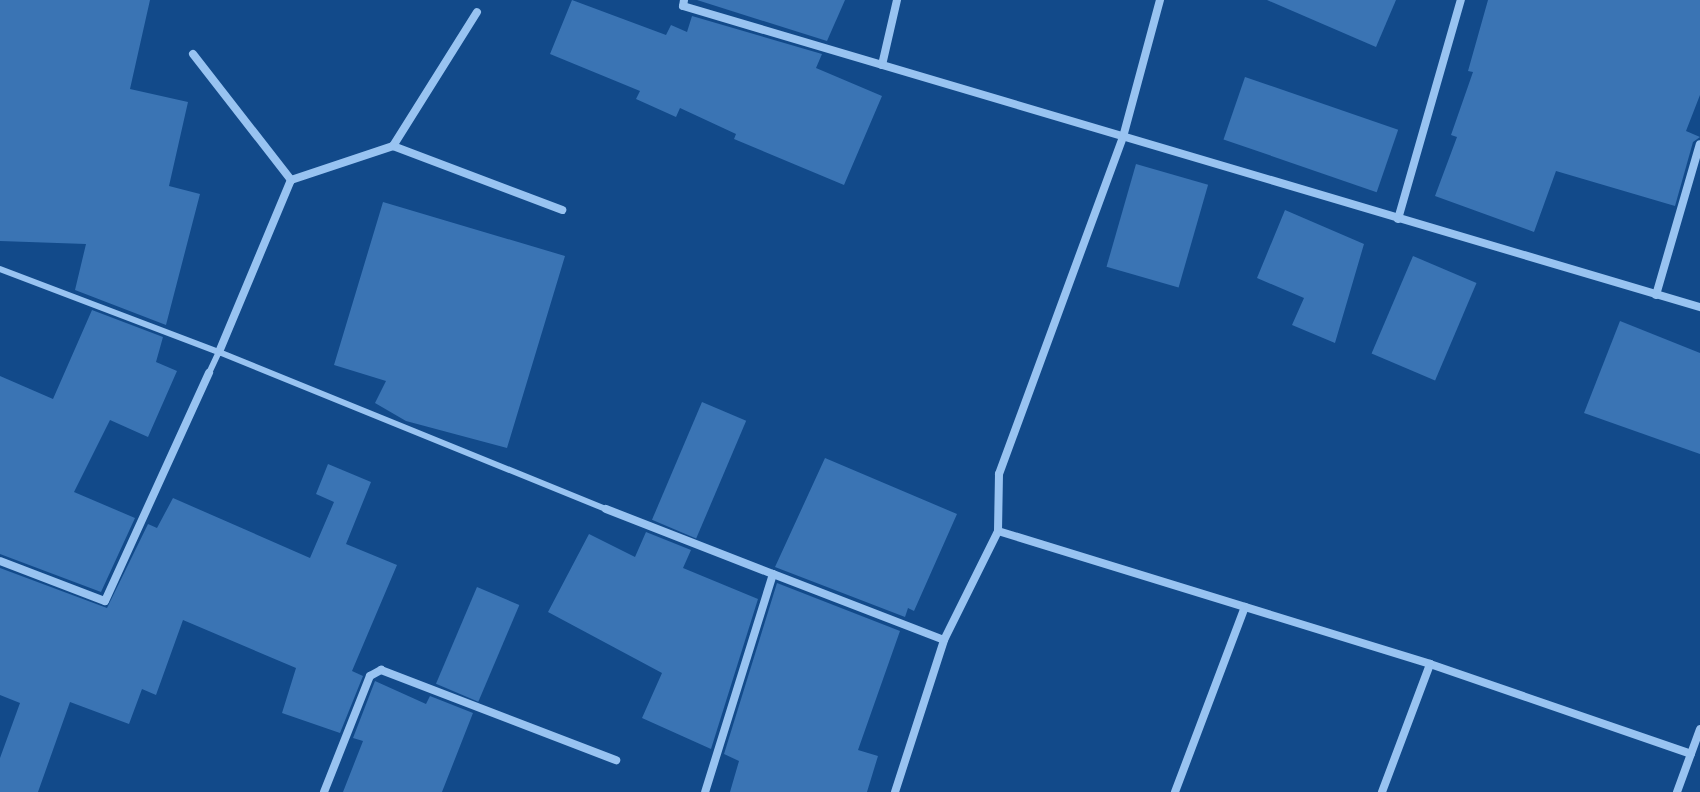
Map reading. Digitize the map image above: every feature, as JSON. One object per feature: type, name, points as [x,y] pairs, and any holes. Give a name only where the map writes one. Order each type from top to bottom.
[{"type":"street","points":[[684,0],[683,6],[1700,307]]},
{"type":"street","points":[[882,65],[897,0]]},
{"type":"street","points":[[895,792],[944,640],[998,531],[999,474],[1123,137],[1160,0]]},
{"type":"street","points":[[1398,219],[1461,0]]},
{"type":"street","points":[[393,146],[477,12]]},
{"type":"street","points":[[193,54],[291,180]]},
{"type":"street","points":[[1656,295],[1700,144]]},
{"type":"street","points":[[219,352],[291,180],[393,146],[562,210]]},
{"type":"street","points":[[0,561],[105,601],[209,373]]},
{"type":"street","points":[[606,509],[944,640]]},
{"type":"street","points":[[998,531],[1430,664],[1691,754]]},
{"type":"street","points":[[705,792],[773,574]]},
{"type":"street","points":[[1175,792],[1245,607]]},
{"type":"street","points":[[1382,792],[1430,664]]},
{"type":"street","points":[[324,792],[370,676],[381,670],[616,760]]},
{"type":"street","points":[[1677,792],[1700,729]]},
{"type":"lane","points":[[0,269],[219,352],[606,509]]},
{"type":"lane","points":[[209,373],[219,352]]},
{"type":"building","points":[[0,0],[150,0],[130,89],[188,102],[169,186],[200,194],[166,325],[75,290],[86,244],[0,241]]},
{"type":"building","points":[[572,0],[666,35],[671,25],[687,32],[692,16],[822,54],[816,68],[882,96],[844,185],[734,139],[736,134],[680,108],[676,117],[636,99],[640,91],[550,54]]},
{"type":"building","points":[[697,0],[845,0],[827,41]]},
{"type":"building","points":[[1267,0],[1396,0],[1376,47]]},
{"type":"building","points":[[1488,0],[1700,0],[1700,95],[1686,131],[1700,137],[1693,142],[1675,206],[1556,171],[1534,232],[1435,196],[1457,137],[1451,135],[1473,72],[1468,71]]},
{"type":"building","points":[[1245,77],[1398,130],[1377,192],[1224,139]]},
{"type":"building","points":[[1136,164],[1208,185],[1179,288],[1107,267]]},
{"type":"building","points":[[383,202],[565,256],[507,448],[406,421],[375,403],[386,381],[334,365]]},
{"type":"building","points":[[1285,210],[1364,244],[1335,343],[1292,325],[1304,298],[1257,278]]},
{"type":"building","points":[[1413,256],[1477,283],[1435,381],[1372,354]]},
{"type":"building","points":[[92,310],[163,337],[156,362],[177,371],[148,437],[110,420],[74,492],[135,518],[101,592],[0,554],[0,376],[53,399]]},
{"type":"building","points":[[1620,321],[1700,353],[1700,454],[1584,413]]},
{"type":"building","points":[[702,402],[746,421],[696,539],[652,520]]},
{"type":"building","points":[[825,458],[957,514],[914,611],[908,608],[905,617],[775,567]]},
{"type":"building","points":[[328,464],[371,482],[346,544],[397,565],[352,671],[363,676],[340,733],[282,713],[296,668],[183,620],[156,695],[142,689],[129,724],[70,702],[38,792],[0,792],[0,758],[20,703],[0,695],[0,568],[107,608],[148,524],[157,528],[173,498],[310,558],[334,502],[316,494]]},
{"type":"building","points":[[646,532],[691,550],[683,568],[758,599],[711,749],[642,718],[662,673],[548,612],[589,534],[635,557]]},
{"type":"building","points":[[777,583],[900,631],[858,750],[878,756],[867,792],[730,792],[739,761],[724,754]]},
{"type":"building","points":[[477,587],[519,605],[478,702],[436,684]]},
{"type":"building","points":[[375,681],[426,704],[430,696],[473,713],[442,792],[343,792],[363,741],[353,738]]}]
